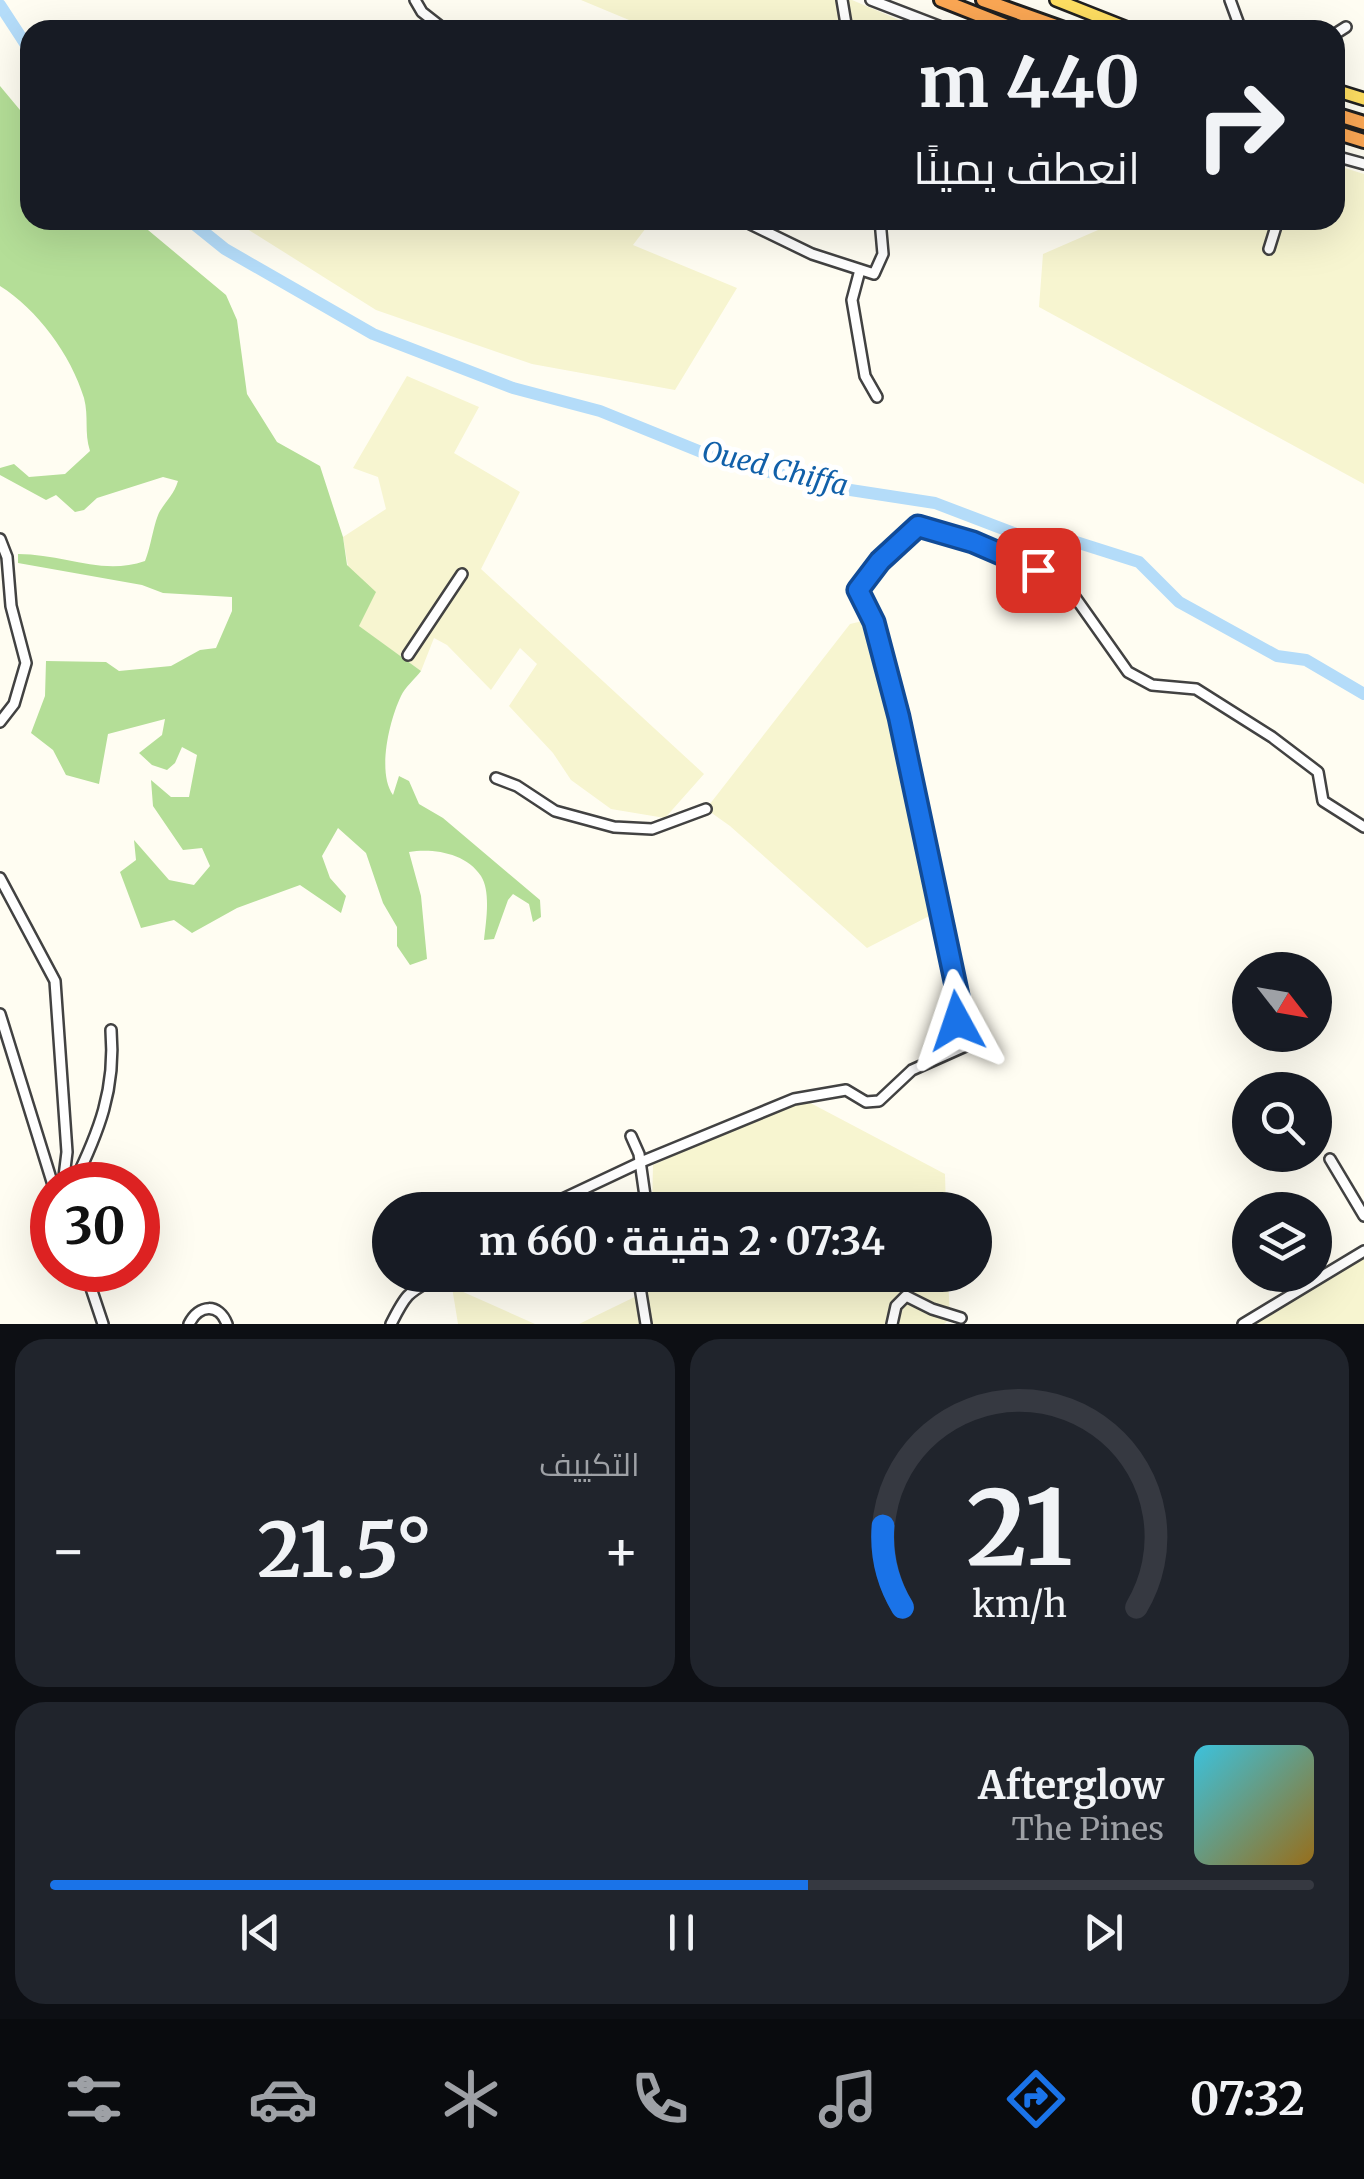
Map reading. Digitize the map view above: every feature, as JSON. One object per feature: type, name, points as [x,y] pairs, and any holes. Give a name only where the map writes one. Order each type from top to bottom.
[{"type":"highway","points":[[941,0],[992,20]]},
{"type":"highway","points":[[983,0],[1039,20]]},
{"type":"main road","points":[[1056,0],[1107,20]]},
{"type":"street","points":[[414,0],[432,20]]},
{"type":"street","points":[[871,0],[923,20]]},
{"type":"street","points":[[763,230],[812,254],[874,274],[882,254],[881,230]]},
{"type":"street","points":[[1269,249],[1275,230]]},
{"type":"street","points":[[860,270],[852,300],[865,376],[877,397]]},
{"type":"street","points":[[957,1021],[960,1005],[899,717],[874,622],[858,590],[912,529],[925,527],[973,542],[1059,580],[1128,672],[1152,685],[1196,689],[1272,737],[1318,772],[1324,801],[1364,827]]},
{"type":"street","points":[[0,539],[7,557],[11,606],[26,663],[14,704],[0,722]]},
{"type":"street","points":[[408,655],[462,574]]},
{"type":"street","points":[[496,778],[555,811],[614,827],[652,828],[706,809]]},
{"type":"street","points":[[0,878],[55,982],[65,1162]]},
{"type":"street","points":[[0,904],[18,916]]},
{"type":"street","points":[[0,1014],[46,1162]]},
{"type":"street","points":[[84,1162],[110,1094],[112,1030]]},
{"type":"street","points":[[577,1192],[794,1099],[846,1090],[866,1102],[879,1101],[912,1070],[979,1040]]},
{"type":"street","points":[[631,1136],[641,1162],[644,1192]]},
{"type":"street","points":[[1332,1162],[1364,1216]]},
{"type":"street","points":[[1244,1324],[1364,1251]]},
{"type":"street","points":[[92,1292],[103,1324]]},
{"type":"street","points":[[391,1324],[410,1292]]},
{"type":"street","points":[[641,1292],[646,1324]]},
{"type":"street","points":[[892,1324],[896,1306],[906,1296],[962,1318]]},
{"type":"street","points":[[189,1324],[194,1314],[214,1308],[222,1312],[227,1324]]},
{"type":"shaded area","points":[[581,0],[852,0],[899,20],[629,20]]},
{"type":"shaded area","points":[[1345,168],[1364,174],[1364,484],[1039,307],[1043,254],[1098,230],[1345,230]]},
{"type":"shaded area","points":[[249,230],[644,230],[633,245],[737,288],[675,390],[532,364],[376,310]]},
{"type":"shaded area","points":[[407,376],[479,407],[454,453],[520,492],[481,569],[704,774],[665,818],[611,809],[571,780],[553,753],[509,706],[537,664],[520,648],[491,690],[447,645],[434,638],[421,671],[358,626],[343,537],[386,509],[378,477],[353,468]]},
{"type":"shaded area","points":[[867,620],[939,911],[867,948],[706,809],[850,624]]},
{"type":"shaded area","points":[[801,1098],[945,1174],[946,1192],[652,1192],[653,1165]]},
{"type":"shaded area","points":[[1364,1254],[1364,1324],[1245,1324],[1299,1292],[1332,1292],[1332,1273]]},
{"type":"shaded area","points":[[453,1292],[463,1292],[535,1324],[458,1324]]},
{"type":"shaded area","points":[[645,1292],[949,1292],[950,1319],[944,1324],[579,1324]]},
{"type":"green space","points":[[0,86],[20,110],[20,230],[148,230],[226,295],[237,320],[247,394],[277,442],[320,466],[343,537],[347,565],[376,592],[359,626],[421,671],[401,696],[392,719],[385,761],[393,795],[399,776],[409,781],[419,804],[443,818],[540,900],[541,917],[533,922],[529,904],[513,894],[494,939],[484,940],[486,890],[475,868],[448,854],[409,852],[421,896],[427,959],[410,965],[397,946],[397,927],[383,903],[366,853],[338,828],[322,856],[330,878],[346,896],[341,913],[300,885],[237,908],[192,933],[174,920],[141,928],[120,872],[136,860],[134,840],[169,880],[194,885],[210,866],[202,848],[183,850],[153,806],[151,780],[171,797],[189,797],[197,755],[182,747],[167,770],[152,765],[139,753],[162,735],[165,719],[108,734],[99,784],[66,775],[53,750],[31,733],[45,696],[46,661],[106,662],[119,671],[171,666],[200,650],[216,648],[232,611],[232,597],[163,593],[142,585],[18,563],[18,554],[113,566],[145,561],[158,515],[178,481],[163,477],[97,498],[84,510],[75,512],[56,495],[46,500],[0,475],[0,468],[14,464],[29,477],[65,474],[90,451],[84,398],[71,366],[39,320],[0,286]]},
{"type":"waterway","name":"Oued Chiffa","points":[[0,5],[20,36]]},
{"type":"waterway","name":"Oued Chiffa","points":[[201,230],[225,249],[373,334],[513,388],[600,411],[726,462],[844,489],[935,503],[1016,534],[1057,536],[1139,562],[1179,602],[1277,656],[1306,660],[1364,694]]},
{"type":"route","points":[[957,1021],[960,1005],[899,717],[874,622],[858,590],[880,561],[918,526],[973,542],[1038,570]]}]
